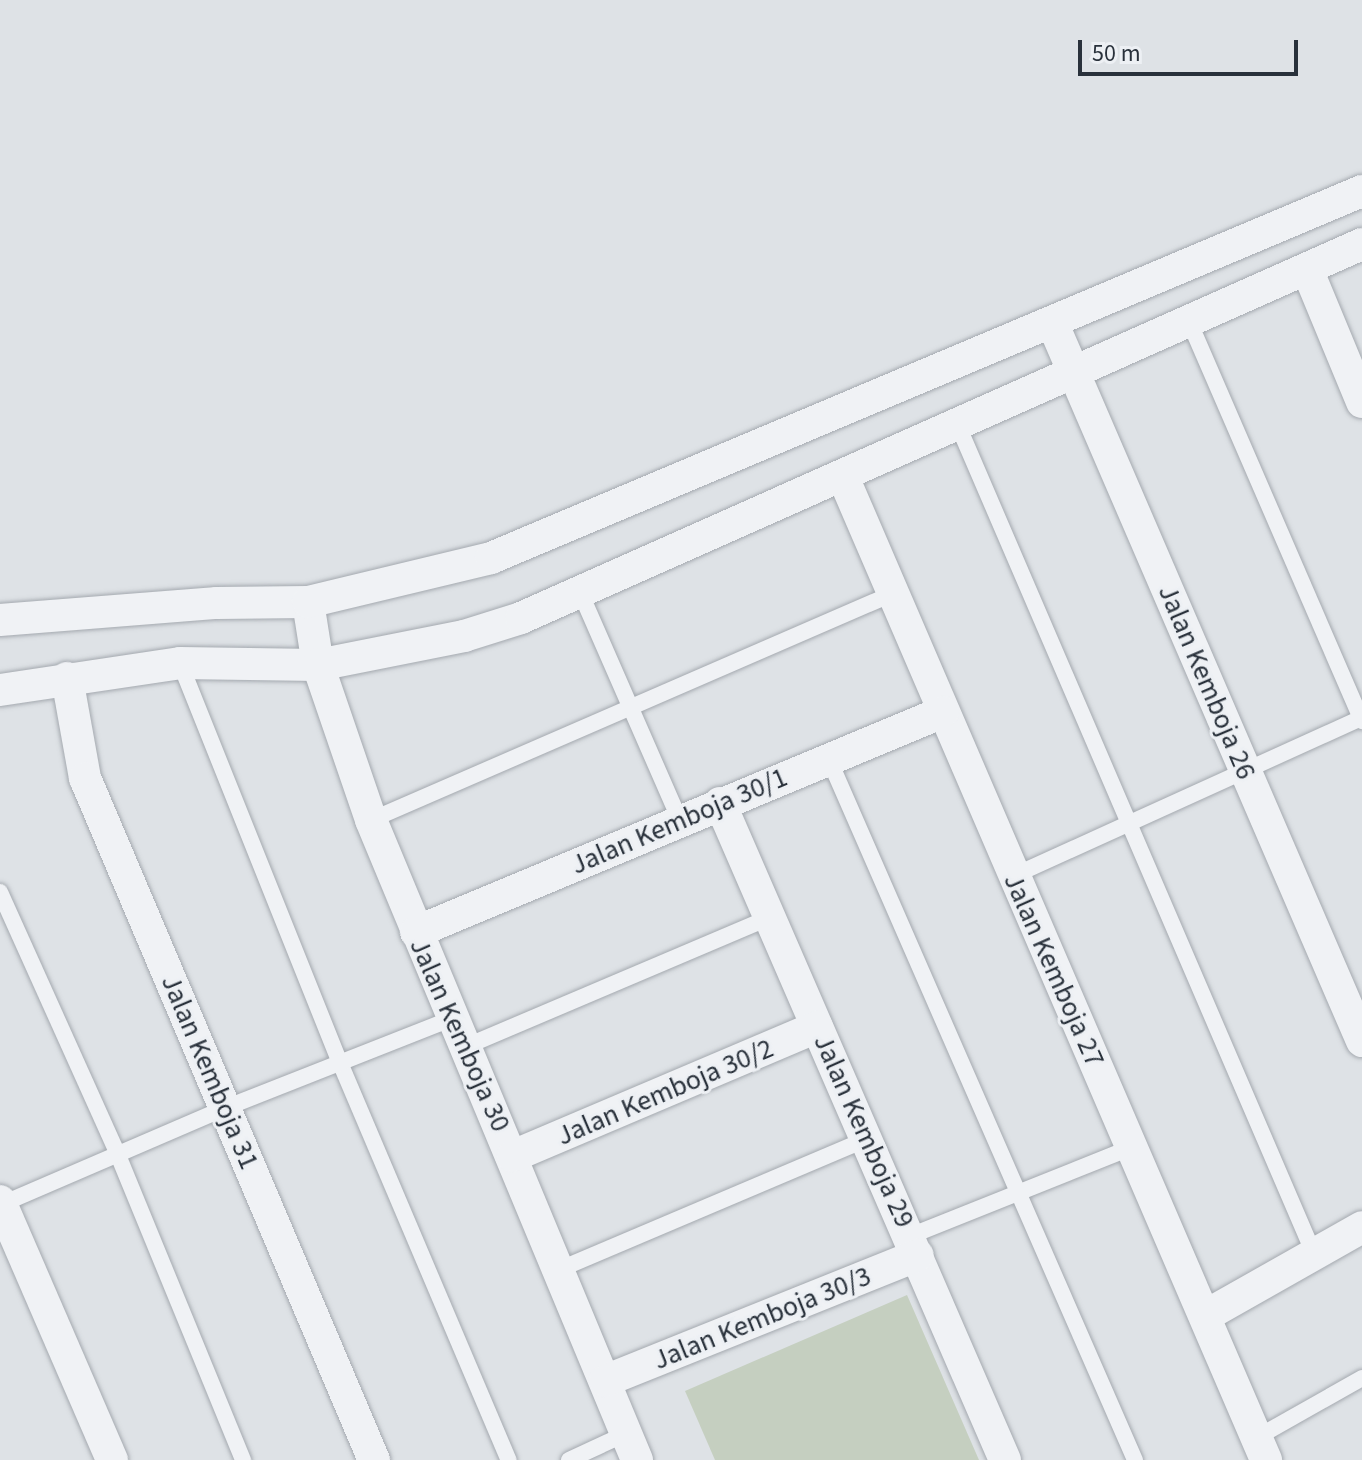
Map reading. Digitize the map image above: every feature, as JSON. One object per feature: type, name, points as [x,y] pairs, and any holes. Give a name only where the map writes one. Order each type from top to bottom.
[{"type":"street","points":[[0,620],[217,603],[308,602],[491,558],[1362,191]]},
{"type":"street","points":[[0,690],[180,663],[318,665],[464,636],[581,594],[844,479],[957,423],[1362,244]]},
{"type":"street","points":[[1307,269],[1362,402]]},
{"type":"street","name":"Jalan Kemboja 26","points":[[1052,322],[1362,1041]]},
{"type":"street","name":"Jalan Kemboja 27","points":[[844,479],[1261,1449]]},
{"type":"street","name":"Jalan Kemboja 30","points":[[308,602],[318,665],[371,820],[513,1156],[631,1447]]},
{"type":"street","name":"Jalan Kemboja 31","points":[[67,678],[85,778],[374,1460]]},
{"type":"street","name":"Jalan Kemboja 30/1","points":[[416,932],[828,757],[943,712]]},
{"type":"street","name":"Jalan Kemboja 29","points":[[720,803],[817,1027],[869,1138],[1005,1460]]},
{"type":"street","name":"Jalan Kemboja 30/2","points":[[513,1156],[817,1027]]},
{"type":"street","points":[[1,1203],[112,1460]]},
{"type":"street","points":[[1205,1316],[1362,1227]]},
{"type":"street","name":"Jalan Kemboja 30/3","points":[[605,1381],[914,1245]]},
{"type":"lane","points":[[1013,876],[1244,769],[1362,719],[1189,321]]},
{"type":"lane","points":[[957,423],[1314,1254]]},
{"type":"lane","points":[[371,820],[894,593]]},
{"type":"lane","points":[[581,594],[633,706],[680,821]]},
{"type":"lane","points":[[180,663],[341,1065],[509,1460]]},
{"type":"lane","points":[[828,757],[1135,1460]]},
{"type":"lane","points":[[0,892],[118,1155],[243,1460]]},
{"type":"lane","points":[[1,1203],[225,1108],[341,1065],[461,1032],[769,918]]},
{"type":"lane","points":[[558,1270],[869,1138]]},
{"type":"lane","points":[[914,1245],[1018,1192],[1132,1147]]},
{"type":"lane","points":[[1261,1449],[1362,1378]]},
{"type":"lane","points":[[569,1460],[631,1447]]},
{"type":"green space","points":[[907,1295],[979,1460],[715,1460],[685,1391]]}]
